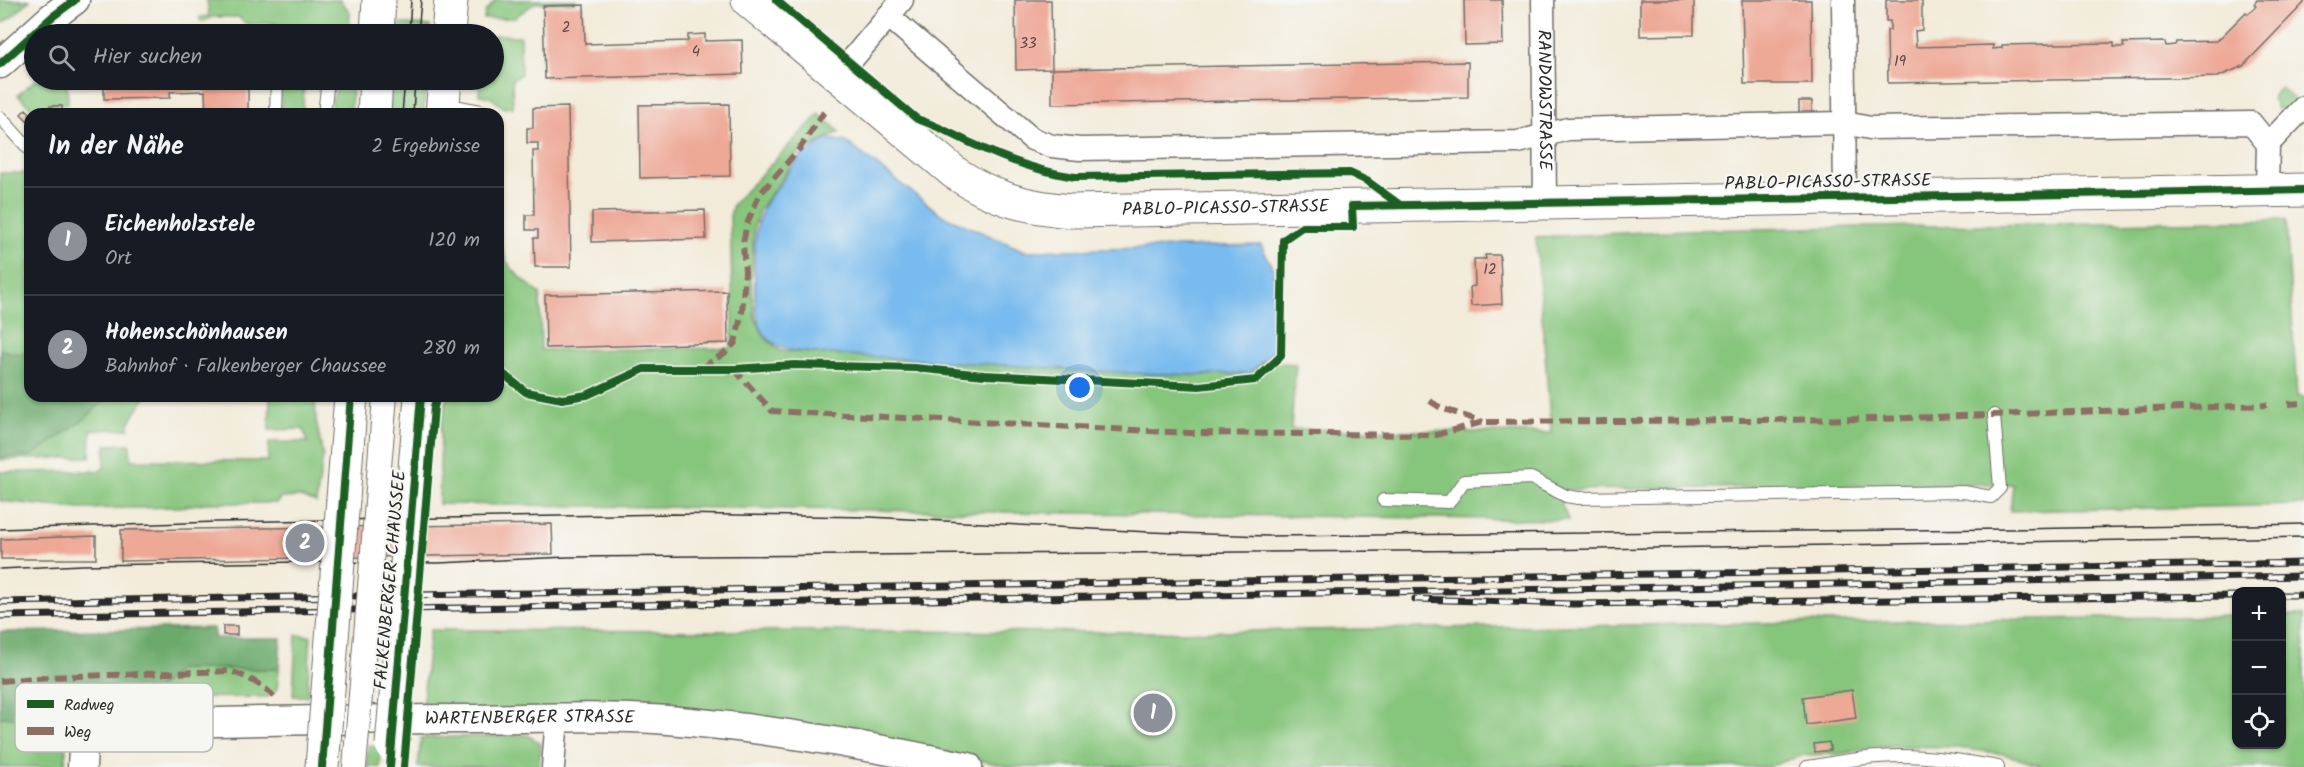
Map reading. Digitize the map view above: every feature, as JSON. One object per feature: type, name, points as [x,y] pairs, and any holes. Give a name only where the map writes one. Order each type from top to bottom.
[{"type":"main road","points":[[378,24],[379,0]]},
{"type":"main road","points":[[449,24],[451,0]]},
{"type":"main road","name":"PABLO-PICASSO-STRASSE","points":[[748,0],[955,173],[979,189],[1008,201],[1040,208],[1071,211],[2304,189]]},
{"type":"main road","name":"FALKENBERGER CHAUSSEE","points":[[352,402],[377,502],[357,751]]},
{"type":"main road","name":"FALKENBERGER CHAUSSEE","points":[[357,751],[377,502],[419,402]]},
{"type":"street","points":[[44,24],[75,0]]},
{"type":"street","name":"RANDOWSTRASSE","points":[[1543,0],[1545,201]]},
{"type":"street","name":"PABLO-PICASSO-STRASSE","points":[[1843,0],[1845,197]]},
{"type":"street","points":[[839,75],[895,8],[1032,139],[1052,146],[1080,149],[1518,142],[1568,129],[1845,123],[1870,128],[2251,123],[2268,144],[2267,190]]},
{"type":"street","points":[[0,64],[24,42]]},
{"type":"street","points":[[2268,144],[2304,107]]},
{"type":"street","name":"WARTENBERGER STRASSE","points":[[213,722],[609,717],[670,720],[851,745],[968,767]]},
{"type":"street","points":[[553,767],[557,718]]},
{"type":"street","name":"WARTENBERGER STRASSE","points":[[82,767],[84,752]]},
{"type":"lane","points":[[276,108],[277,90]]},
{"type":"lane","points":[[325,108],[327,90]]},
{"type":"lane","points":[[443,99],[472,108]]},
{"type":"lane","points":[[0,117],[24,143]]},
{"type":"lane","points":[[377,502],[379,402]]},
{"type":"lane","points":[[377,502],[390,402]]},
{"type":"lane","points":[[1383,500],[1449,502],[1464,481],[1531,478],[1566,496],[1578,498],[1965,492],[1991,497],[2000,488],[1994,415]]},
{"type":"lane","points":[[350,767],[357,751]]},
{"type":"lane","points":[[357,751],[360,767]]},
{"type":"lane","points":[[1807,767],[1857,759],[1900,756],[1950,759],[1998,767]]},
{"type":"green space","points":[[0,0],[30,0],[12,17],[0,24]]},
{"type":"green space","points":[[207,0],[340,0],[350,12],[349,24],[247,24],[238,17],[212,17],[200,21],[200,17],[209,16]]},
{"type":"green space","points":[[496,0],[576,0],[576,2],[535,3],[514,18],[484,19],[485,12]]},
{"type":"green space","points":[[504,35],[520,36],[521,74],[512,80],[513,107],[504,108],[490,97],[479,95],[479,90],[504,90]]},
{"type":"green space","points":[[2281,88],[2299,104],[2287,111],[2277,109],[2272,99]]},
{"type":"green space","points":[[24,90],[67,90],[68,103],[45,105],[45,108],[31,108],[18,95]]},
{"type":"green space","points":[[280,90],[304,90],[303,108],[281,108]]},
{"type":"green space","points":[[336,90],[352,90],[351,108],[330,108]]},
{"type":"green space","points":[[387,90],[425,90],[424,108],[388,108]]},
{"type":"green space","points":[[819,114],[840,132],[802,150],[794,157],[787,171],[759,210],[754,227],[751,282],[755,318],[765,338],[781,351],[1130,373],[1199,375],[1250,373],[1263,362],[1296,364],[1291,429],[1551,433],[1536,237],[1689,230],[2286,220],[2297,397],[2304,397],[2304,505],[2010,511],[2013,484],[1556,490],[1568,520],[439,504],[441,425],[446,402],[504,402],[504,254],[513,270],[540,294],[541,350],[731,348],[733,322],[730,216],[733,204]]},
{"type":"green space","points":[[0,173],[24,173],[24,402],[142,402],[129,423],[129,429],[91,430],[90,457],[0,460]]},
{"type":"green space","points":[[0,350],[20,354],[24,352],[24,402],[103,402],[86,418],[31,456],[0,457]]},
{"type":"green space","points":[[270,402],[315,402],[316,420],[323,456],[316,503],[301,497],[280,498],[277,503],[205,503],[180,507],[79,509],[0,501],[0,472],[99,471],[104,468],[106,445],[130,444],[131,460],[268,461],[269,442],[308,442],[303,429],[269,430]]},
{"type":"green space","points":[[2286,615],[2304,615],[2304,767],[2044,767],[2004,754],[1950,747],[1883,746],[1840,754],[1803,755],[1768,767],[1011,767],[888,742],[422,710],[430,630],[1166,632],[2232,616],[2232,749],[2286,749]]},
{"type":"green space","points":[[214,628],[214,638],[281,638],[279,669],[179,669],[164,683],[15,683],[15,717],[0,717],[0,632]]},
{"type":"green space","points":[[296,635],[311,636],[307,696],[293,696]]},
{"type":"green space","points":[[179,669],[279,669],[277,689],[268,697],[213,697],[213,683],[164,683]]},
{"type":"green space","points":[[0,717],[15,717],[15,752],[66,752],[65,767],[0,767]]},
{"type":"green space","points":[[528,735],[541,744],[539,767],[418,767],[421,738]]},
{"type":"green space","points":[[368,745],[381,748],[380,767],[367,767]]},
{"type":"water","points":[[829,139],[846,142],[942,215],[1025,251],[1261,245],[1273,269],[1276,328],[1273,351],[1250,373],[1199,375],[1130,373],[826,354],[794,351],[778,346],[762,331],[757,313],[754,255],[758,222],[766,202],[798,159],[807,151]]},
{"type":"building","points":[[1015,0],[1051,0],[1052,69],[1016,70]]},
{"type":"building","points":[[1464,0],[1502,0],[1503,44],[1465,45]]},
{"type":"building","points":[[1640,0],[1694,0],[1694,35],[1640,36]]},
{"type":"building","points":[[1742,0],[1811,0],[1812,84],[1744,84]]},
{"type":"building","points":[[1886,0],[1922,0],[1922,30],[1915,31],[1916,47],[1993,45],[1993,49],[2002,48],[2002,45],[2114,43],[2114,47],[2124,47],[2123,43],[2165,42],[2166,46],[2175,45],[2176,42],[2217,41],[2246,12],[2248,14],[2256,6],[2254,4],[2257,0],[2304,0],[2304,3],[2243,66],[2218,77],[1888,83],[1887,30],[1890,30],[1890,21],[1886,21]]},
{"type":"building","points":[[584,5],[585,44],[688,41],[688,35],[705,34],[705,41],[742,40],[743,74],[545,79],[543,6]]},
{"type":"building","points":[[1468,62],[1468,97],[1052,104],[1052,69]]},
{"type":"building","points":[[104,90],[248,90],[248,108],[206,108],[205,91],[170,92],[170,98],[104,99]]},
{"type":"building","points":[[1799,101],[1812,101],[1812,115],[1799,115]]},
{"type":"building","points":[[729,104],[730,176],[640,178],[639,105]]},
{"type":"building","points":[[50,106],[62,106],[62,108],[50,108]]},
{"type":"building","points":[[568,107],[571,267],[535,267],[534,238],[538,238],[538,230],[526,230],[526,215],[534,215],[533,151],[538,151],[538,143],[527,143],[527,128],[533,128],[533,108]]},
{"type":"building","points":[[705,210],[706,239],[592,242],[592,212]]},
{"type":"building","points":[[1485,255],[1500,255],[1502,304],[1471,306],[1470,287],[1475,286],[1474,259],[1486,259]]},
{"type":"building","points":[[727,291],[728,343],[546,348],[545,295]]},
{"type":"building","points":[[552,524],[553,554],[121,561],[121,530]]},
{"type":"building","points":[[96,536],[96,559],[1,559],[1,539]]},
{"type":"building","points":[[223,626],[237,626],[237,635],[223,635]]},
{"type":"building","points":[[1852,690],[1856,718],[1806,725],[1803,697]]},
{"type":"building","points":[[1829,742],[1831,750],[1815,752],[1814,744]]},
{"type":"tram line","points":[[410,24],[411,0]]},
{"type":"tram line","points":[[419,24],[421,0]]},
{"type":"tram line","points":[[403,108],[404,90]]},
{"type":"tram line","points":[[413,108],[414,90]]},
{"type":"tram line","points":[[0,529],[217,522],[672,514],[870,517],[1266,536],[2304,524]]},
{"type":"tram line","points":[[0,569],[82,565],[439,563],[568,557],[1537,550],[2304,537]]},
{"type":"railway","points":[[0,602],[2304,563]]},
{"type":"railway","points":[[0,616],[2304,576]]},
{"type":"railway","points":[[2286,595],[2304,595]]},
{"type":"railway","points":[[1415,599],[1574,604],[2232,596]]},
{"type":"marked path","points":[[702,368],[735,343],[742,312],[745,272],[743,243],[747,224],[759,195],[800,148],[824,112]]},
{"type":"marked path","points":[[734,369],[772,411],[1189,433],[1436,435],[1483,422],[1879,419],[2267,405]]},
{"type":"marked path","points":[[1430,401],[1441,408],[1483,422]]},
{"type":"marked path","points":[[2288,404],[2304,403]]},
{"type":"marked path","points":[[0,681],[50,677],[230,671],[256,683],[277,701]]},
{"type":"cycle path","points":[[44,24],[75,0]]},
{"type":"cycle path","points":[[776,0],[917,119],[985,150],[1023,164],[1075,177],[1350,173],[1367,181],[1400,205]]},
{"type":"cycle path","points":[[0,64],[24,42]]},
{"type":"cycle path","points":[[504,375],[526,392],[562,399],[587,395],[644,369],[734,369],[794,365],[915,368],[984,375],[1199,386],[1256,380],[1281,356],[1283,240],[1302,227],[1353,227],[1352,206],[2304,190]]},
{"type":"cycle path","points":[[322,767],[351,402]]},
{"type":"cycle path","points":[[390,767],[420,402]]},
{"type":"cycle path","points":[[404,767],[435,402]]},
{"type":"place","name":"Hohenschönhausen","points":[[305,543]]},
{"type":"place","name":"Eichenholzstele","points":[[1153,713]]}]
